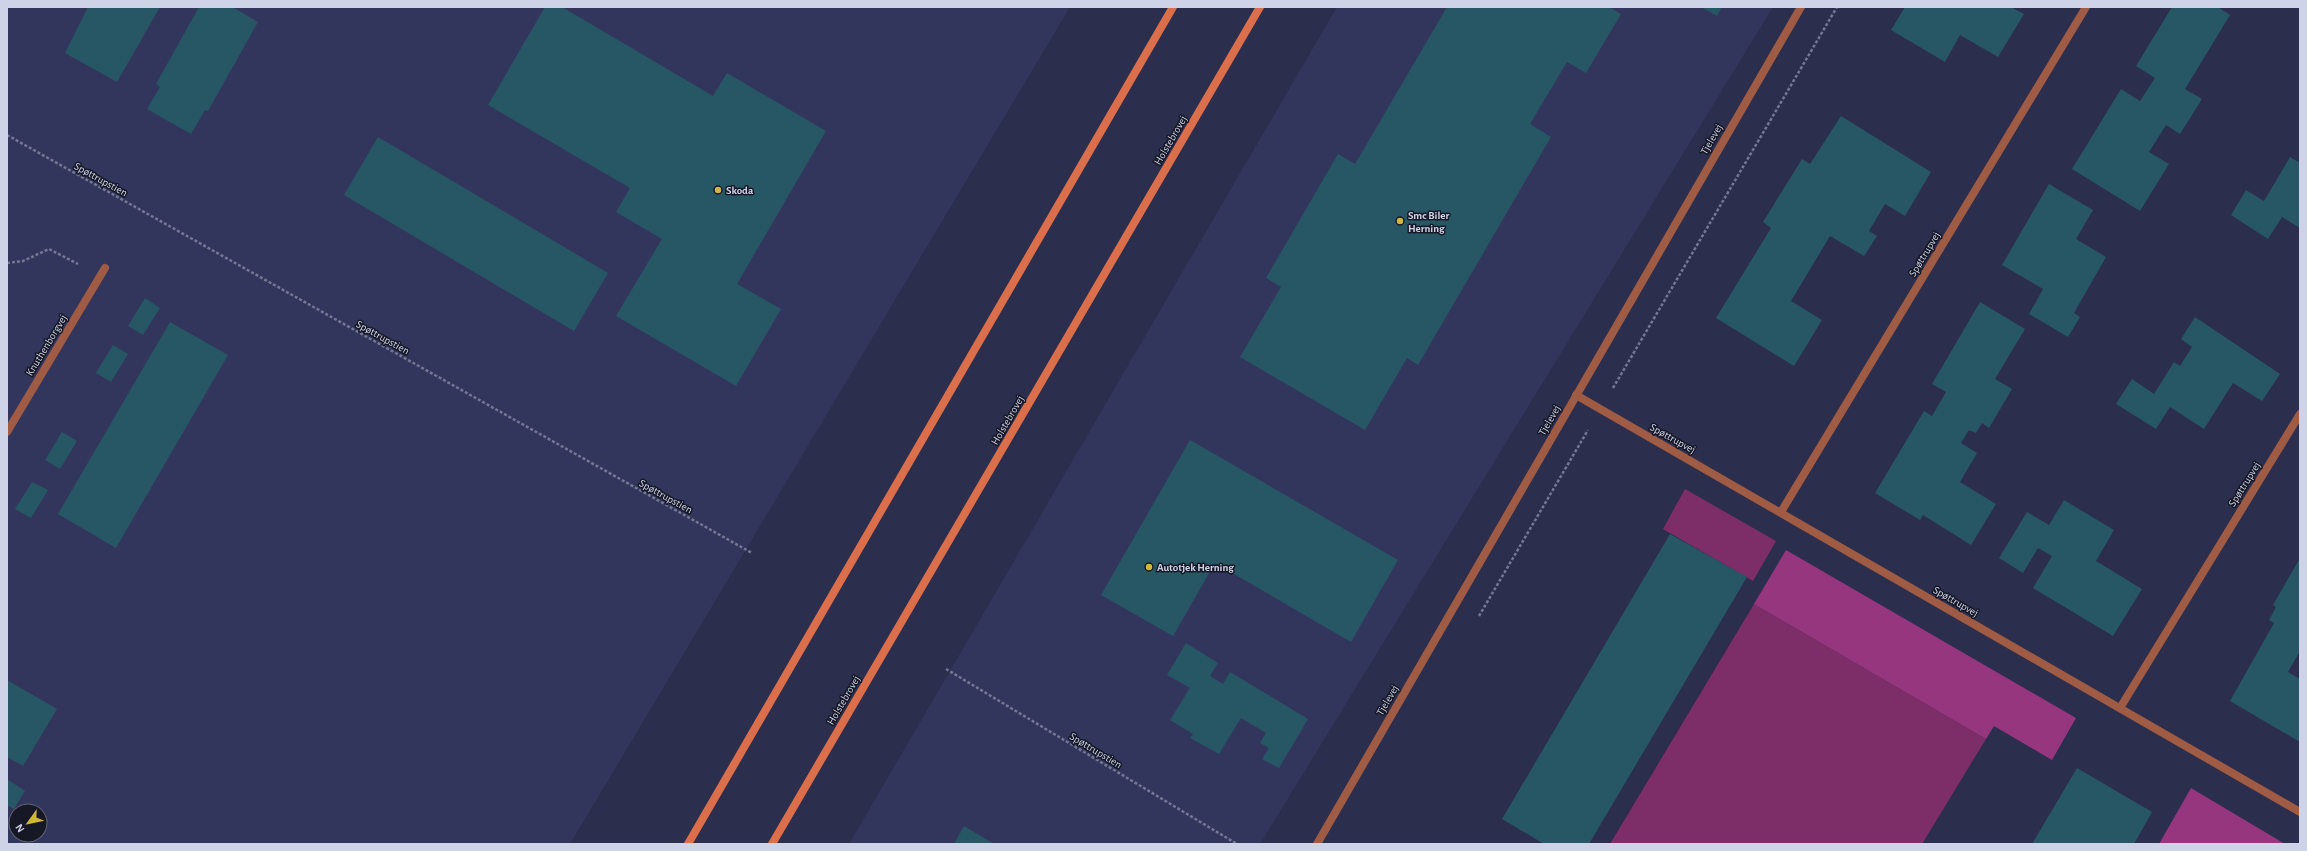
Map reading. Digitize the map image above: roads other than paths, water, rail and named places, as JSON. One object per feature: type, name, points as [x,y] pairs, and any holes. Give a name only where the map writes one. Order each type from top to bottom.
[{"type":"main road","points":[[688,844],[1173,7]]},
{"type":"main road","name":"Holstebrovej","points":[[772,844],[1260,7]]},
{"type":"street","name":"Tjelevej","points":[[1317,844],[1801,7]]},
{"type":"street","name":"Spøttrupvej","points":[[1781,512],[2086,7]]},
{"type":"street","name":"Knuthenborgvej","points":[[7,432],[105,268]]},
{"type":"street","name":"Spøttrupvej","points":[[1576,395],[2300,812]]},
{"type":"street","name":"Spøttrupvej","points":[[2120,708],[2300,414]]},
{"type":"place","name":"Skoda","points":[[718,190]]},
{"type":"place","name":"Smc Biler Herning","points":[[1400,221]]},
{"type":"place","name":"Autotjek Herning","points":[[1149,567]]}]
